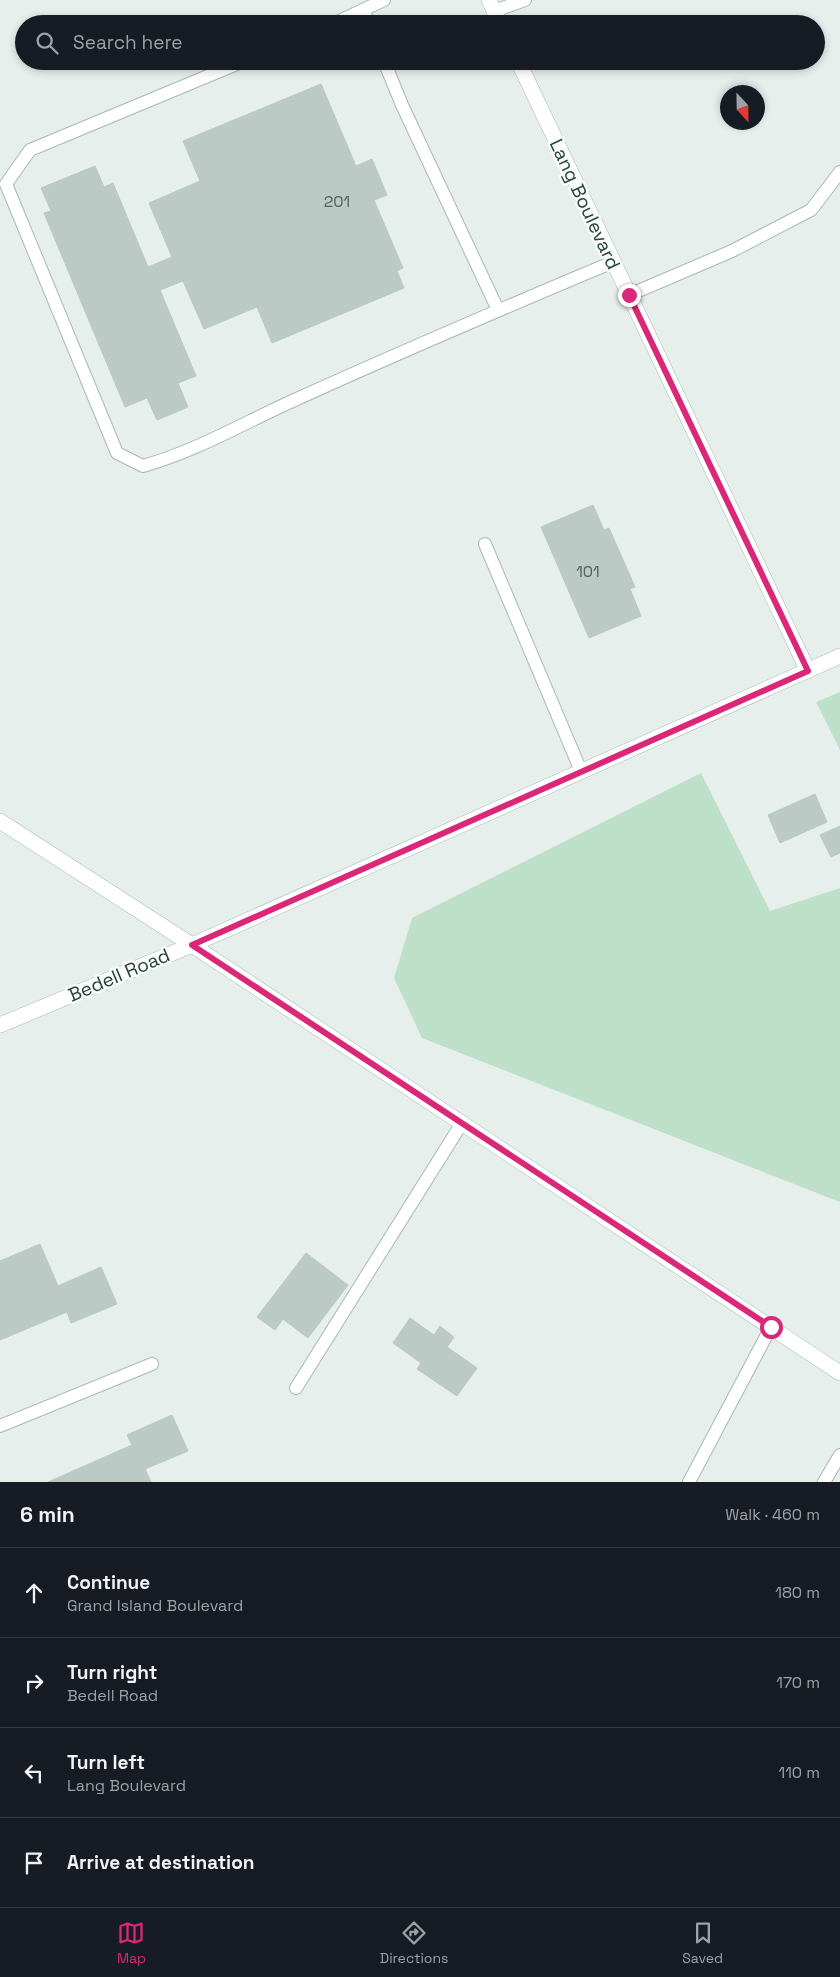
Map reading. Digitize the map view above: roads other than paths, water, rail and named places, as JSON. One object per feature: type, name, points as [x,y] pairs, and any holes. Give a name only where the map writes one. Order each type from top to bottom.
[{"type":"street","name":"Lang Boulevard","points":[[522,70],[808,671]]},
{"type":"street","name":"Bedell Road","points":[[0,1025],[192,945],[840,656]]},
{"type":"street","points":[[0,820],[840,1373]]},
{"type":"lane","points":[[352,15],[384,0]]},
{"type":"lane","points":[[494,12],[525,0]]},
{"type":"lane","points":[[363,10],[365,15]]},
{"type":"lane","points":[[222,70],[30,150],[6,184],[117,453],[143,466],[171,458],[268,411],[498,310],[613,262]]},
{"type":"lane","points":[[388,70],[402,105],[498,310]]},
{"type":"lane","points":[[629,295],[732,252],[811,210],[840,172]]},
{"type":"lane","points":[[485,544],[581,771]]},
{"type":"lane","points":[[296,1388],[462,1123]]},
{"type":"lane","points":[[689,1482],[771,1327]]},
{"type":"lane","points":[[0,1426],[152,1364]]},
{"type":"lane","points":[[824,1482],[840,1455]]}]
